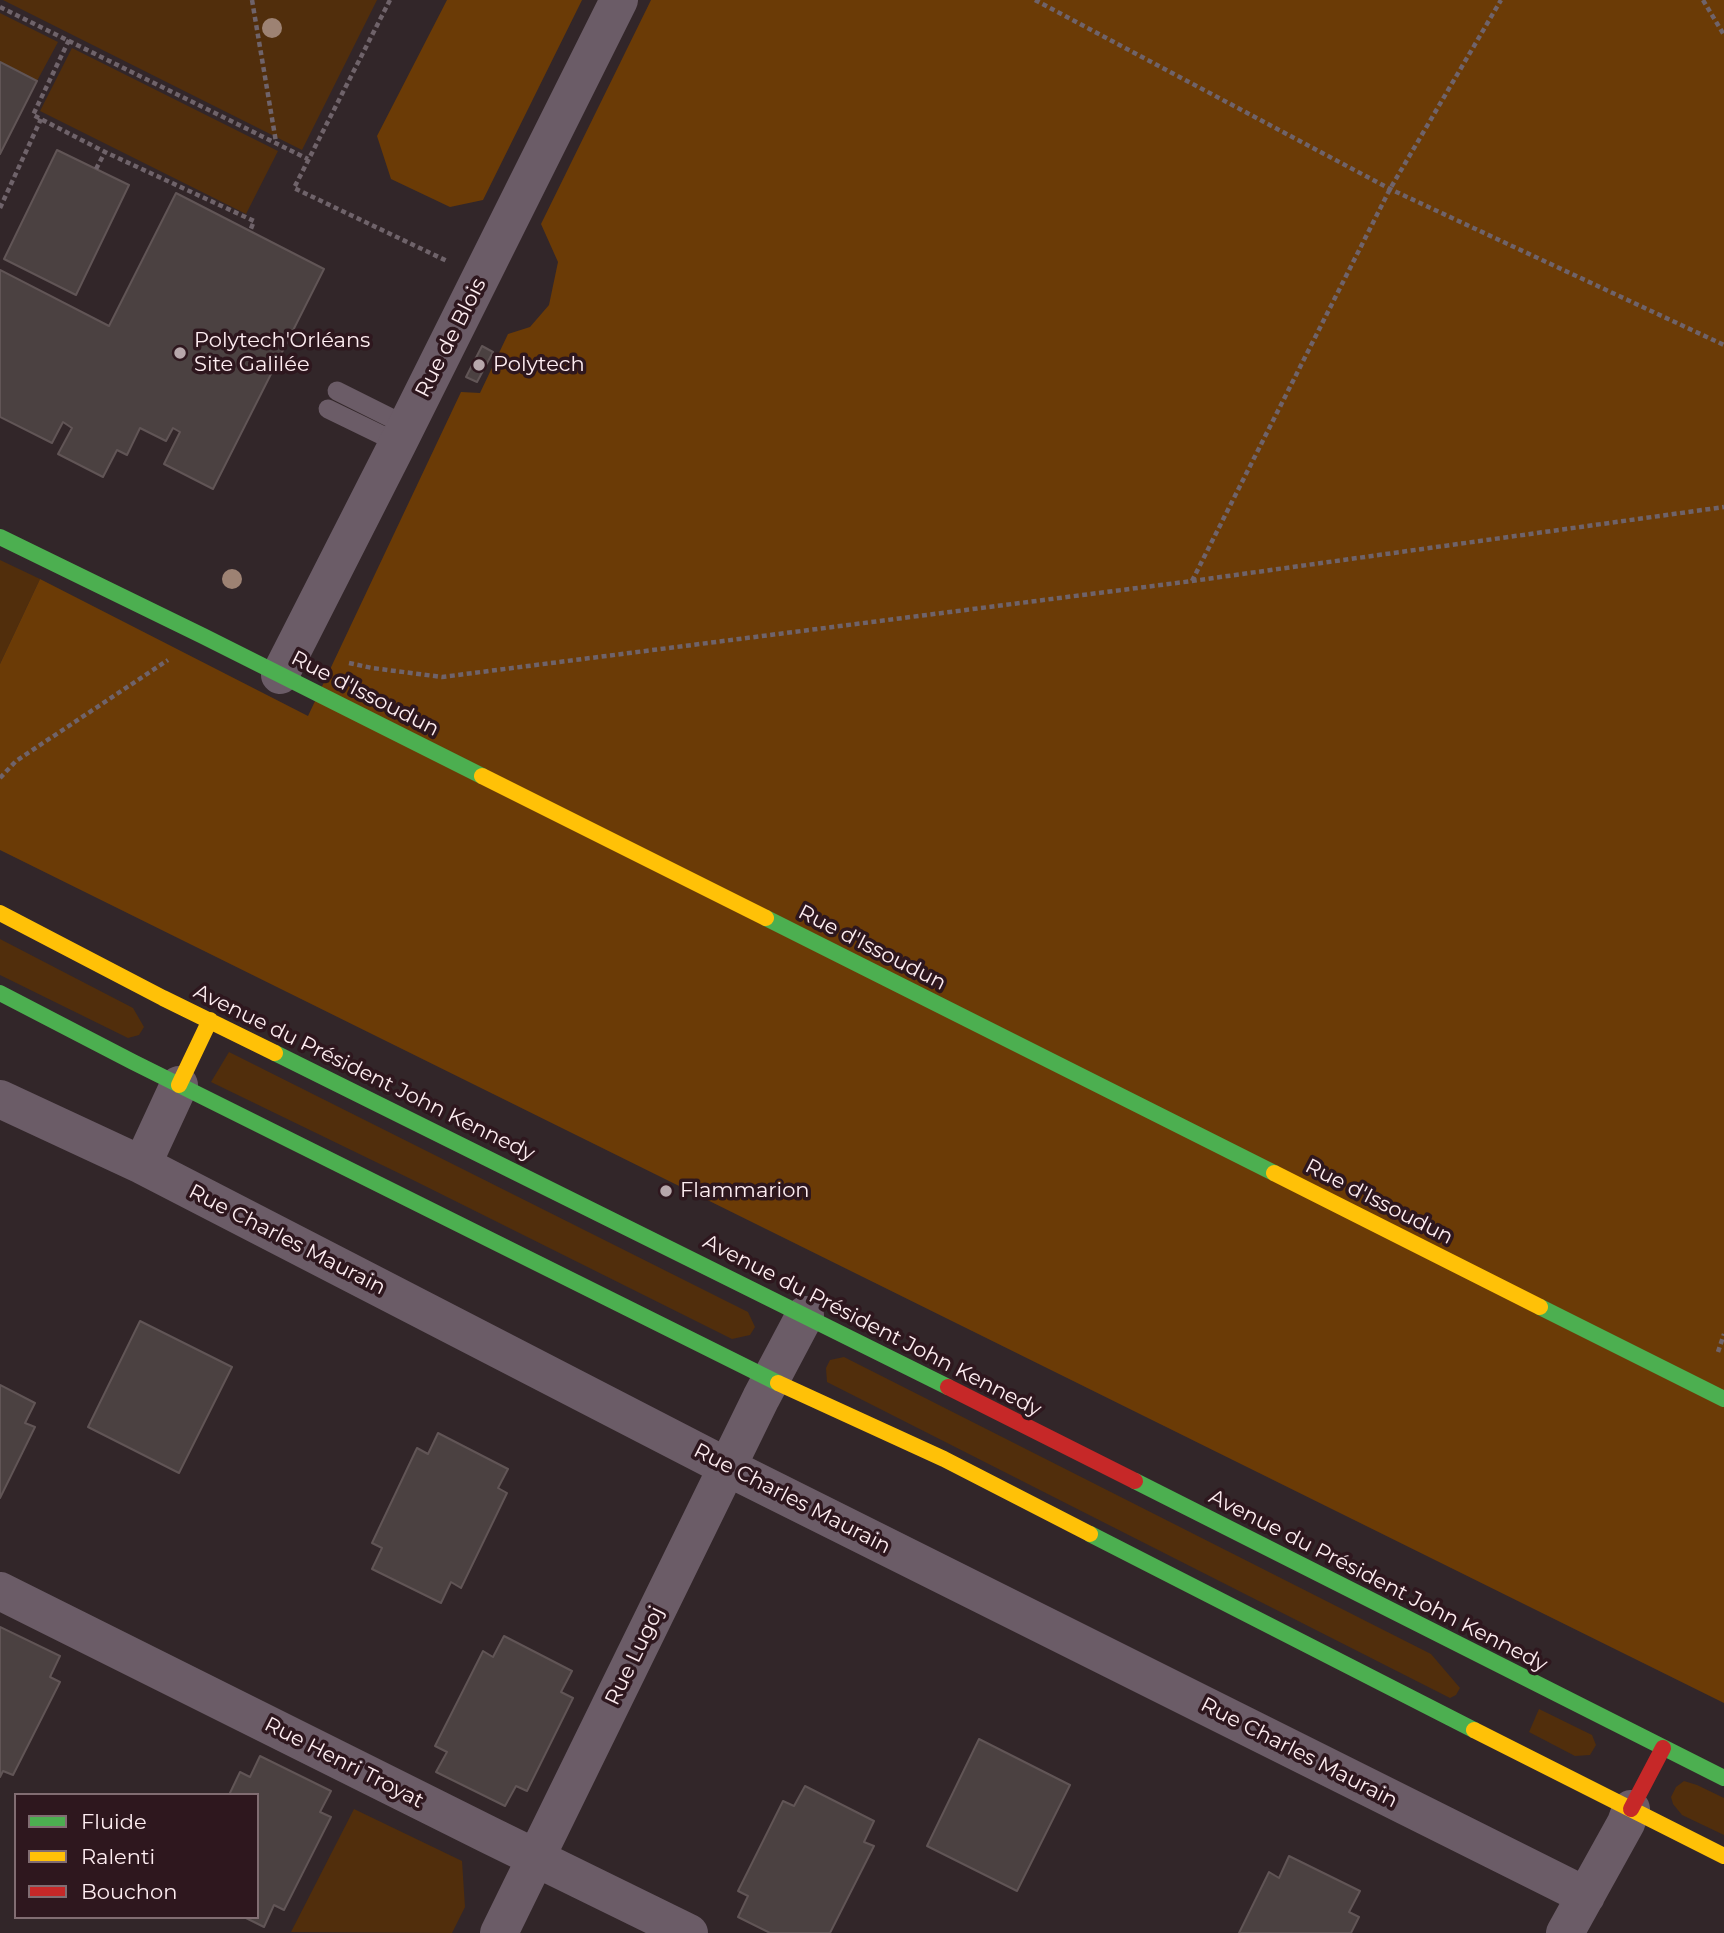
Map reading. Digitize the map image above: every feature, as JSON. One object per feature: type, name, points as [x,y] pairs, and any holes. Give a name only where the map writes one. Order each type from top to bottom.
[{"type":"main road","name":"Rue d'Issoudun","points":[[0,537],[203,636],[1724,1399]]},
{"type":"main road","name":"Avenue du Président John Kennedy","points":[[0,913],[163,998],[805,1315],[1724,1778]]},
{"type":"main road","points":[[0,993],[771,1380],[944,1459],[1724,1856]]},
{"type":"main road","points":[[179,1084],[210,1020]]},
{"type":"main road","points":[[1631,1809],[1663,1748]]},
{"type":"street","name":"Rue de Blois","points":[[280,675],[618,0]]},
{"type":"street","points":[[142,1165],[179,1084]]},
{"type":"street","name":"Rue Charles Maurain","points":[[0,1099],[142,1165],[727,1467],[1586,1896]]},
{"type":"street","name":"Rue Lugoj","points":[[499,1933],[727,1467],[805,1315]]},
{"type":"street","name":"Rue Henri Troyat","points":[[0,1591],[689,1933]]},
{"type":"street","points":[[1565,1933],[1626,1823],[1631,1809]]},
{"type":"lane","points":[[333,400],[403,434]]},
{"type":"path","points":[[252,0],[276,143]]},
{"type":"path","points":[[390,0],[295,188],[481,278]]},
{"type":"path","points":[[1035,0],[1390,189],[1724,345]]},
{"type":"path","points":[[1192,581],[1390,189],[1502,0]]},
{"type":"path","points":[[1703,0],[1724,35]]},
{"type":"path","points":[[0,7],[308,159]]},
{"type":"path","points":[[69,40],[33,115],[254,222],[250,231]]},
{"type":"path","points":[[0,208],[41,119]]},
{"type":"path","points":[[96,169],[105,152]]},
{"type":"path","points":[[339,660],[372,668],[442,677],[1192,581],[1724,507]]},
{"type":"path","points":[[0,778],[16,761],[203,636]]},
{"type":"path","points":[[1716,1360],[1724,1334]]},
{"type":"shaded area","points":[[3,0],[377,0],[302,150]]},
{"type":"shaded area","points":[[447,0],[582,0],[483,200],[450,207],[391,179],[377,136]]},
{"type":"shaded area","points":[[651,0],[1724,0],[1724,1703],[0,850],[0,664],[40,579],[308,716],[461,392],[480,393],[508,334],[530,327],[549,305],[558,262],[541,224]]},
{"type":"shaded area","points":[[0,13],[58,42],[37,81],[0,62]]},
{"type":"shaded area","points":[[72,48],[278,151],[246,214],[40,111]]},
{"type":"shaded area","points":[[0,560],[40,579],[0,664]]},
{"type":"shaded area","points":[[0,939],[133,1008],[144,1027],[139,1035],[128,1038],[0,975]]},
{"type":"shaded area","points":[[229,1052],[748,1312],[755,1327],[750,1335],[732,1339],[211,1082]]},
{"type":"shaded area","points":[[844,1357],[1431,1654],[1460,1688],[1456,1695],[1450,1698],[827,1382],[826,1368],[830,1360]]},
{"type":"shaded area","points":[[1539,1709],[1592,1735],[1596,1745],[1590,1755],[1575,1756],[1529,1732]]},
{"type":"shaded area","points":[[1684,1781],[1724,1798],[1724,1835],[1682,1815],[1673,1804],[1671,1797],[1676,1787]]},
{"type":"shaded area","points":[[354,1809],[462,1861],[465,1907],[452,1933],[291,1932]]},
{"type":"building","points":[[0,62],[37,81],[0,154]]},
{"type":"building","points":[[57,150],[129,185],[76,295],[4,259]]},
{"type":"building","points":[[176,193],[324,269],[213,489],[164,464],[180,432],[173,428],[166,441],[140,428],[127,455],[117,450],[103,477],[58,454],[72,428],[63,422],[52,443],[0,417],[0,270],[109,326]]},
{"type":"building","points":[[482,346],[493,352],[477,382],[466,377]]},
{"type":"building","points":[[140,1321],[232,1367],[179,1473],[88,1427]]},
{"type":"building","points":[[0,1385],[35,1403],[25,1423],[35,1427],[0,1498]]},
{"type":"building","points":[[438,1433],[508,1469],[498,1488],[507,1493],[461,1588],[451,1582],[441,1603],[372,1569],[382,1548],[372,1543],[417,1448],[428,1454]]},
{"type":"building","points":[[0,1627],[60,1656],[50,1677],[60,1682],[13,1775],[3,1771],[0,1777]]},
{"type":"building","points":[[504,1636],[572,1671],[561,1692],[573,1698],[527,1791],[516,1786],[505,1806],[436,1772],[447,1752],[435,1746],[483,1651],[493,1657]]},
{"type":"building","points":[[979,1739],[1070,1785],[1017,1891],[927,1846]]},
{"type":"building","points":[[260,1756],[331,1791],[320,1812],[331,1817],[284,1910],[274,1905],[264,1927],[248,1919],[259,1919],[259,1793],[230,1793],[240,1772],[250,1777]]},
{"type":"building","points":[[805,1786],[874,1821],[864,1842],[874,1846],[830,1933],[770,1933],[738,1917],[748,1896],[738,1891],[783,1801],[794,1806]]},
{"type":"building","points":[[1289,1856],[1360,1891],[1349,1912],[1359,1917],[1351,1933],[1239,1933],[1269,1872],[1279,1878]]},
{"type":"traffic: fast","points":[[0,537],[482,776]]},
{"type":"traffic: fast","points":[[766,918],[1274,1173]]},
{"type":"traffic: fast","points":[[0,993],[778,1383]]},
{"type":"traffic: fast","points":[[275,1053],[948,1387]]},
{"type":"traffic: fast","points":[[1540,1307],[1724,1399]]},
{"type":"traffic: fast","points":[[1135,1481],[1724,1778]]},
{"type":"traffic: fast","points":[[1090,1534],[1474,1730]]},
{"type":"traffic: slow","points":[[482,776],[766,918]]},
{"type":"traffic: slow","points":[[0,913],[275,1053]]},
{"type":"traffic: slow","points":[[179,1085],[210,1020]]},
{"type":"traffic: slow","points":[[1274,1173],[1540,1307]]},
{"type":"traffic: slow","points":[[778,1383],[944,1459],[1090,1534]]},
{"type":"traffic: slow","points":[[1474,1730],[1724,1856]]},
{"type":"traffic: jam","points":[[948,1387],[1135,1481]]},
{"type":"traffic: jam","points":[[1631,1809],[1663,1748]]},
{"type":"place","name":"Polytech'Orléans Site Galilée","points":[[180,353]]},
{"type":"place","name":"Polytech","points":[[479,365]]},
{"type":"place","name":"Flammarion","points":[[666,1191]]}]
